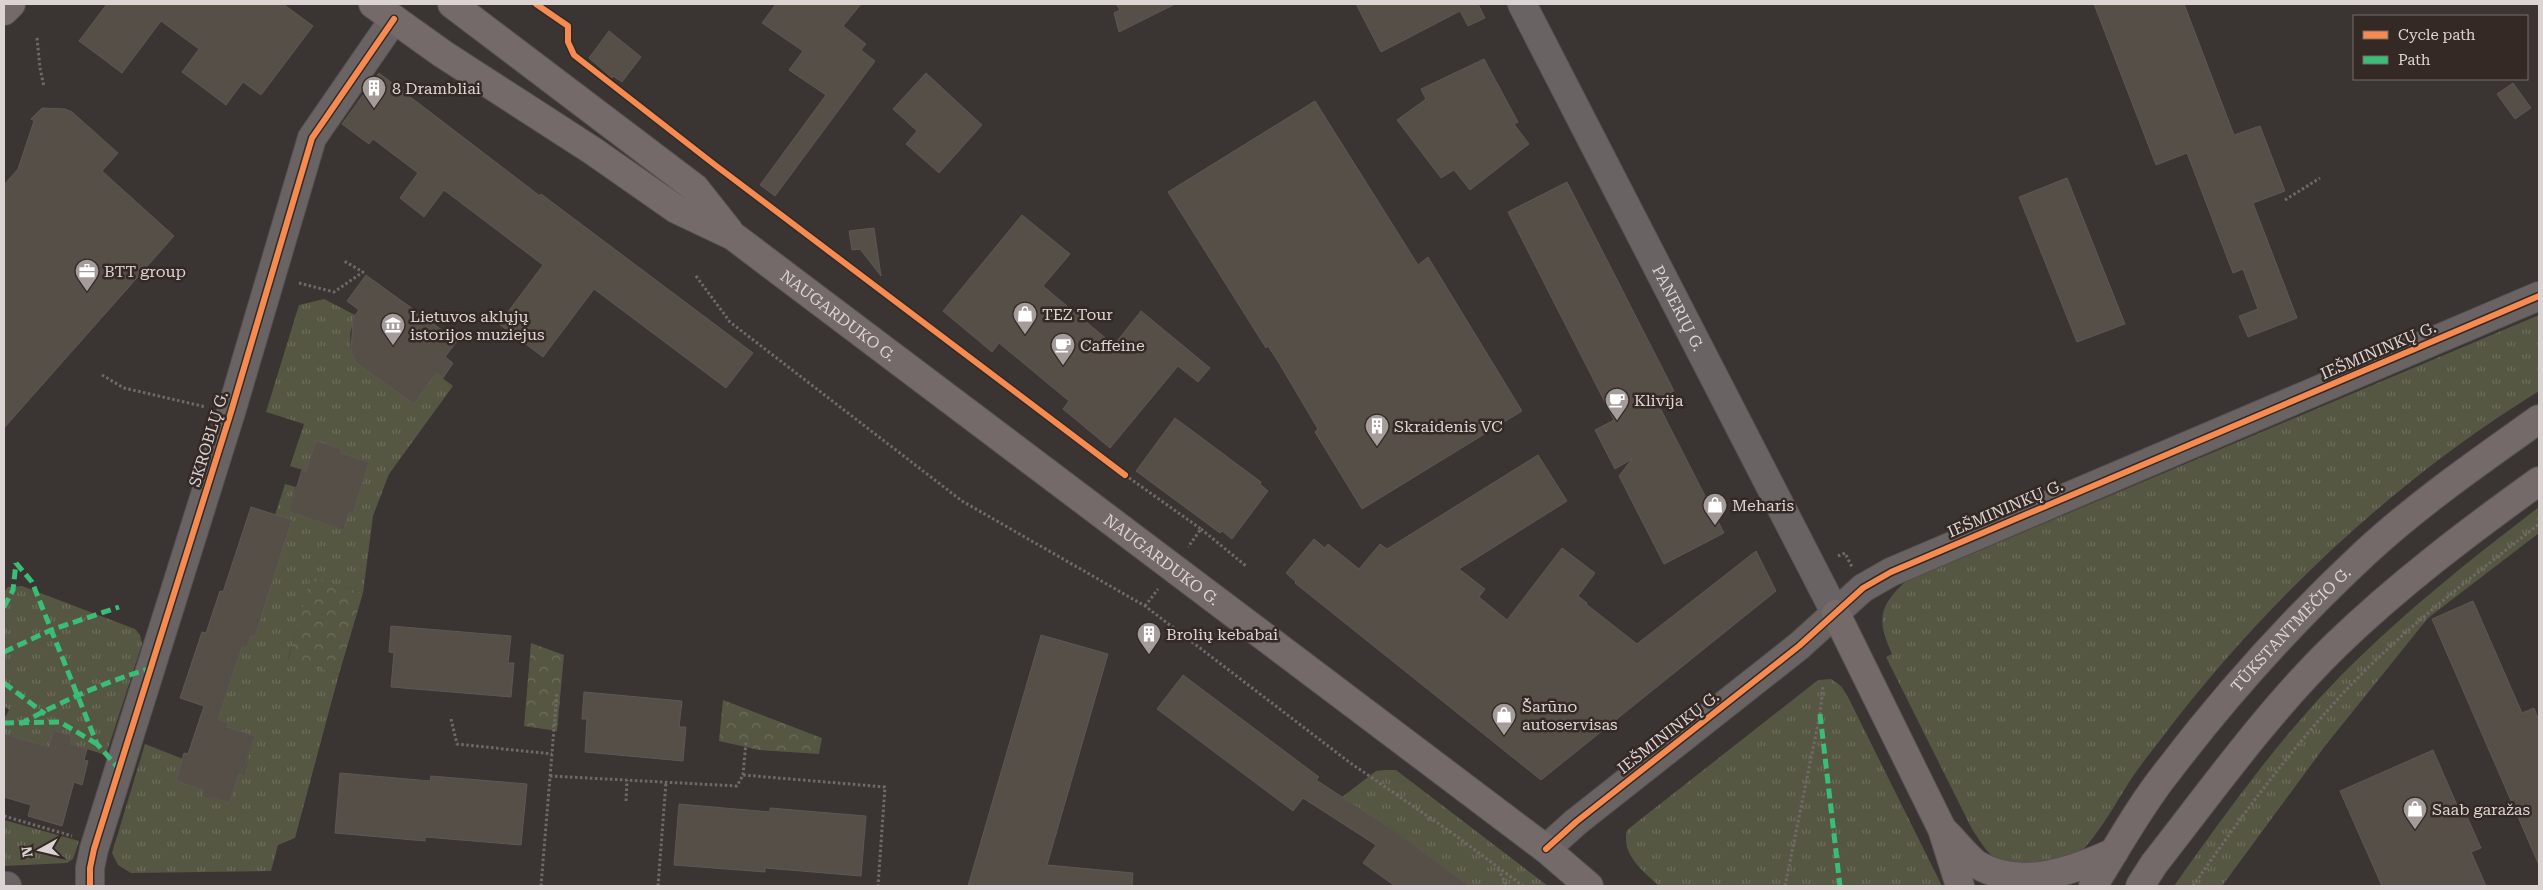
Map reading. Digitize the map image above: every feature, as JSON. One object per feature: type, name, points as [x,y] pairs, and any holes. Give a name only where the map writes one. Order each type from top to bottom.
[{"type":"main road","points":[[4,11],[11,4]]},
{"type":"main road","name":"NAUGARDUKO G.","points":[[452,4],[695,188],[733,236]]},
{"type":"main road","name":"NAUGARDUKO G.","points":[[383,11],[593,151],[676,209],[733,236],[1546,850],[1588,886]]},
{"type":"main road","name":"TŪKSTANTMEČIO G.","points":[[2092,886],[2171,766],[2240,679],[2298,618],[2367,552],[2463,473],[2539,419]]},
{"type":"main road","points":[[2140,886],[2154,864],[2277,709],[2334,646],[2395,590],[2539,481]]},
{"type":"main road","points":[[1836,614],[1942,829],[1960,886]]},
{"type":"main road","points":[[1942,829],[1977,865],[1999,878],[2022,883],[2052,879],[2114,852]]},
{"type":"street","name":"PANERIŲ G.","points":[[1522,4],[1836,614]]},
{"type":"street","name":"SKROBLŲ G.","points":[[90,886],[90,868],[94,849],[231,412],[312,138],[383,11]]},
{"type":"street","name":"IEŠMININKŲ G.","points":[[1546,850],[1569,828],[1799,646],[1863,588],[1891,572],[2539,296]]},
{"type":"path","points":[[37,38],[44,87]]},
{"type":"path","points":[[2286,200],[2320,178]]},
{"type":"path","points":[[300,283],[334,292],[362,272],[344,261]]},
{"type":"path","points":[[696,276],[730,322],[962,500],[1145,606],[1349,762],[1523,886]]},
{"type":"path","points":[[102,375],[124,388],[231,412]]},
{"type":"path","points":[[2193,886],[2238,822],[2347,689],[2416,624],[2539,524]]},
{"type":"path","points":[[1200,530],[1246,566]]},
{"type":"path","points":[[1838,556],[1845,553],[1856,574]]},
{"type":"path","points":[[1785,886],[1820,714],[1823,687]]},
{"type":"path","points":[[541,886],[557,692]]},
{"type":"path","points":[[451,719],[458,744],[552,754]]},
{"type":"path","points":[[550,776],[737,786],[743,775],[746,742]]},
{"type":"path","points":[[743,775],[885,787],[878,886]]},
{"type":"path","points":[[626,801],[627,780]]},
{"type":"path","points":[[658,886],[666,782]]},
{"type":"path","points":[[4,816],[80,838],[94,849]]},
{"type":"path","points":[[1498,868],[1507,886]]},
{"type":"green space","points":[[324,299],[355,315],[350,334],[351,352],[414,404],[436,373],[453,386],[389,474],[373,516],[363,593],[312,578],[288,659],[339,674],[295,838],[278,845],[271,871],[131,873],[118,865],[112,853],[145,744],[183,759],[176,781],[203,790],[202,795],[229,803],[239,774],[243,775],[255,736],[227,727],[227,723],[215,718],[221,710],[242,647],[247,648],[251,636],[255,637],[275,515],[285,484],[296,487],[290,507],[305,513],[304,517],[343,530],[349,512],[353,513],[369,462],[341,453],[341,449],[316,441],[306,471],[290,466],[304,424],[266,412],[299,305]]},
{"type":"green space","points":[[2539,315],[2539,391],[2434,463],[2384,503],[2290,590],[2204,685],[2164,735],[2130,781],[2098,832],[2081,852],[2063,861],[2031,869],[2016,867],[1997,859],[1989,853],[1972,829],[1886,657],[1892,654],[1882,623],[1885,607],[1889,599],[1905,582]]},
{"type":"green space","points":[[2539,507],[2539,533],[2428,618],[2325,746],[2222,886],[2174,886],[2288,734],[2354,662],[2405,615]]},
{"type":"green space","points":[[311,577],[363,593],[339,674],[288,660]]},
{"type":"green space","points":[[22,586],[135,629],[140,635],[142,644],[106,755],[70,744],[72,736],[54,731],[49,747],[4,734],[4,719],[9,710],[4,706],[4,592],[8,587]]},
{"type":"green space","points":[[531,643],[564,655],[557,731],[524,726]]},
{"type":"green space","points":[[1831,679],[1841,686],[1848,697],[1942,886],[1659,886],[1640,868],[1630,854],[1626,839],[1627,830],[1818,680]]},
{"type":"green space","points":[[723,700],[822,738],[819,754],[759,750],[719,741]]},
{"type":"green space","points":[[1396,770],[1548,886],[1470,886],[1389,827],[1342,797],[1376,771]]},
{"type":"green space","points":[[4,820],[79,841],[73,859],[67,863],[4,866]]},
{"type":"building","points":[[107,4],[283,4],[313,26],[261,95],[243,82],[226,105],[182,72],[199,49],[161,21],[122,73],[79,41]]},
{"type":"building","points":[[776,4],[861,4],[843,26],[866,44],[861,50],[875,61],[775,196],[760,185],[826,95],[789,70],[803,51],[762,23]]},
{"type":"building","points":[[1116,4],[1175,4],[1119,32],[1114,13],[1120,10]]},
{"type":"building","points":[[1356,4],[1478,4],[1485,18],[1468,26],[1460,11],[1381,52]]},
{"type":"building","points":[[2094,4],[2184,4],[2234,135],[2260,126],[2285,191],[2253,203],[2297,318],[2248,337],[2239,316],[2258,309],[2243,269],[2233,273],[2187,153],[2156,165]]},
{"type":"building","points":[[609,31],[641,57],[622,82],[613,76],[612,78],[589,58]]},
{"type":"building","points":[[1484,59],[1518,122],[1514,124],[1529,144],[1470,190],[1454,170],[1441,178],[1397,120],[1426,99],[1421,89]]},
{"type":"building","points":[[379,73],[540,196],[541,194],[753,353],[726,388],[594,289],[543,357],[499,324],[543,265],[444,190],[424,217],[400,198],[418,173],[373,139],[369,144],[342,124]]},
{"type":"building","points":[[926,73],[982,125],[939,173],[906,144],[917,131],[893,109]]},
{"type":"building","points":[[2513,83],[2531,108],[2515,119],[2497,94]]},
{"type":"building","points":[[1315,101],[1418,265],[1428,257],[1522,411],[1362,509],[1315,432],[1318,429],[1279,363],[1268,346],[1266,348],[1168,192]]},
{"type":"building","points":[[42,108],[65,109],[72,112],[118,153],[102,171],[174,236],[4,428],[4,185],[18,169],[34,121],[31,119]]},
{"type":"building","points":[[2067,178],[2125,324],[2077,342],[2019,197]]},
{"type":"building","points":[[1567,182],[1674,391],[1656,400],[1724,533],[1664,564],[1619,476],[1632,459],[1615,469],[1595,430],[1614,420],[1508,212]]},
{"type":"building","points":[[1022,215],[1070,254],[1043,286],[1114,345],[1141,311],[1210,368],[1198,382],[1178,366],[1110,448],[1063,409],[1069,401],[999,343],[992,352],[943,311]]},
{"type":"building","points":[[874,228],[881,276],[860,249],[852,250],[849,231]]},
{"type":"building","points":[[366,275],[457,341],[445,357],[453,363],[443,378],[436,373],[414,404],[356,363],[351,352],[353,318],[359,310],[347,301]]},
{"type":"building","points":[[1175,418],[1261,482],[1260,484],[1268,491],[1232,539],[1222,531],[1220,533],[1136,471]]},
{"type":"building","points":[[316,441],[342,449],[341,453],[369,462],[353,514],[349,512],[344,530],[289,512],[302,470],[306,471]]},
{"type":"building","points":[[1538,455],[1567,501],[1459,569],[1485,589],[1479,597],[1507,620],[1562,548],[1595,573],[1578,596],[1637,644],[1756,551],[1776,591],[1541,780],[1295,583],[1286,573],[1314,539],[1325,548],[1328,544],[1359,569],[1380,544],[1387,549]]},
{"type":"building","points":[[251,507],[292,520],[255,637],[251,636],[247,648],[242,647],[218,720],[228,723],[227,727],[255,736],[242,775],[239,774],[229,803],[202,794],[203,790],[176,781],[184,753],[188,754],[204,706],[180,698],[202,632],[206,633],[220,591],[223,592]]},
{"type":"building","points":[[2473,601],[2522,713],[2534,708],[2539,721],[2539,865],[2432,619]]},
{"type":"building","points":[[391,626],[511,636],[508,663],[514,663],[511,697],[391,687],[394,653],[389,652]]},
{"type":"building","points":[[1041,635],[1108,654],[1047,865],[1133,873],[1132,886],[968,886]]},
{"type":"building","points":[[1183,675],[1319,777],[1316,780],[1384,824],[1470,886],[1395,886],[1363,863],[1376,845],[1303,798],[1293,811],[1157,709]]},
{"type":"building","points":[[584,692],[682,701],[679,727],[686,727],[683,761],[585,752],[587,719],[582,719]]},
{"type":"building","points":[[53,730],[72,736],[70,744],[87,749],[84,760],[88,761],[82,785],[74,782],[62,826],[28,816],[31,805],[4,797],[4,734],[49,747]]},
{"type":"building","name":"Saab garažas","points":[[2433,750],[2460,812],[2464,810],[2481,848],[2471,852],[2486,886],[2382,886],[2340,791]]},
{"type":"building","points":[[340,773],[430,781],[431,776],[527,784],[521,845],[425,837],[425,841],[335,833]]},
{"type":"building","points":[[679,804],[770,812],[770,808],[866,816],[861,876],[765,868],[765,872],[674,865]]},
{"type":"marked path","points":[[16,563],[32,582],[97,744],[120,770]]},
{"type":"marked path","points":[[4,607],[13,590],[16,563]]},
{"type":"marked path","points":[[4,652],[51,630],[119,607]]},
{"type":"marked path","points":[[20,724],[85,692],[152,668]]},
{"type":"marked path","points":[[4,683],[45,714]]},
{"type":"marked path","points":[[1820,714],[1840,886]]},
{"type":"marked path","points":[[4,723],[60,722],[97,744]]},
{"type":"cycle path","points":[[536,4],[568,26],[568,42],[574,55],[715,165],[1125,475]]},
{"type":"cycle path","points":[[90,886],[90,868],[94,849],[231,412],[312,138],[394,19]]},
{"type":"cycle path","points":[[1546,849],[1576,822],[1799,646],[1863,588],[1891,572],[2539,296]]},
{"type":"place","name":"8 Drambliai","points":[[374,109]]},
{"type":"place","name":"BTT group","points":[[87,292]]},
{"type":"place","name":"TEZ Tour","points":[[1025,335]]},
{"type":"place","name":"Lietuvos aklųjų istorijos muziejus","points":[[393,346]]},
{"type":"place","name":"Caffeine","points":[[1063,366]]},
{"type":"place","name":"Klivija","points":[[1617,421]]},
{"type":"place","name":"Skraidenis VC","points":[[1377,447]]},
{"type":"place","name":"Meharis","points":[[1715,526]]},
{"type":"place","name":"Brolių kebabai","points":[[1149,655]]},
{"type":"place","name":"Šarūno autoservisas","points":[[1504,736]]},
{"type":"place","name":"Saab garažas","points":[[2415,830]]}]
